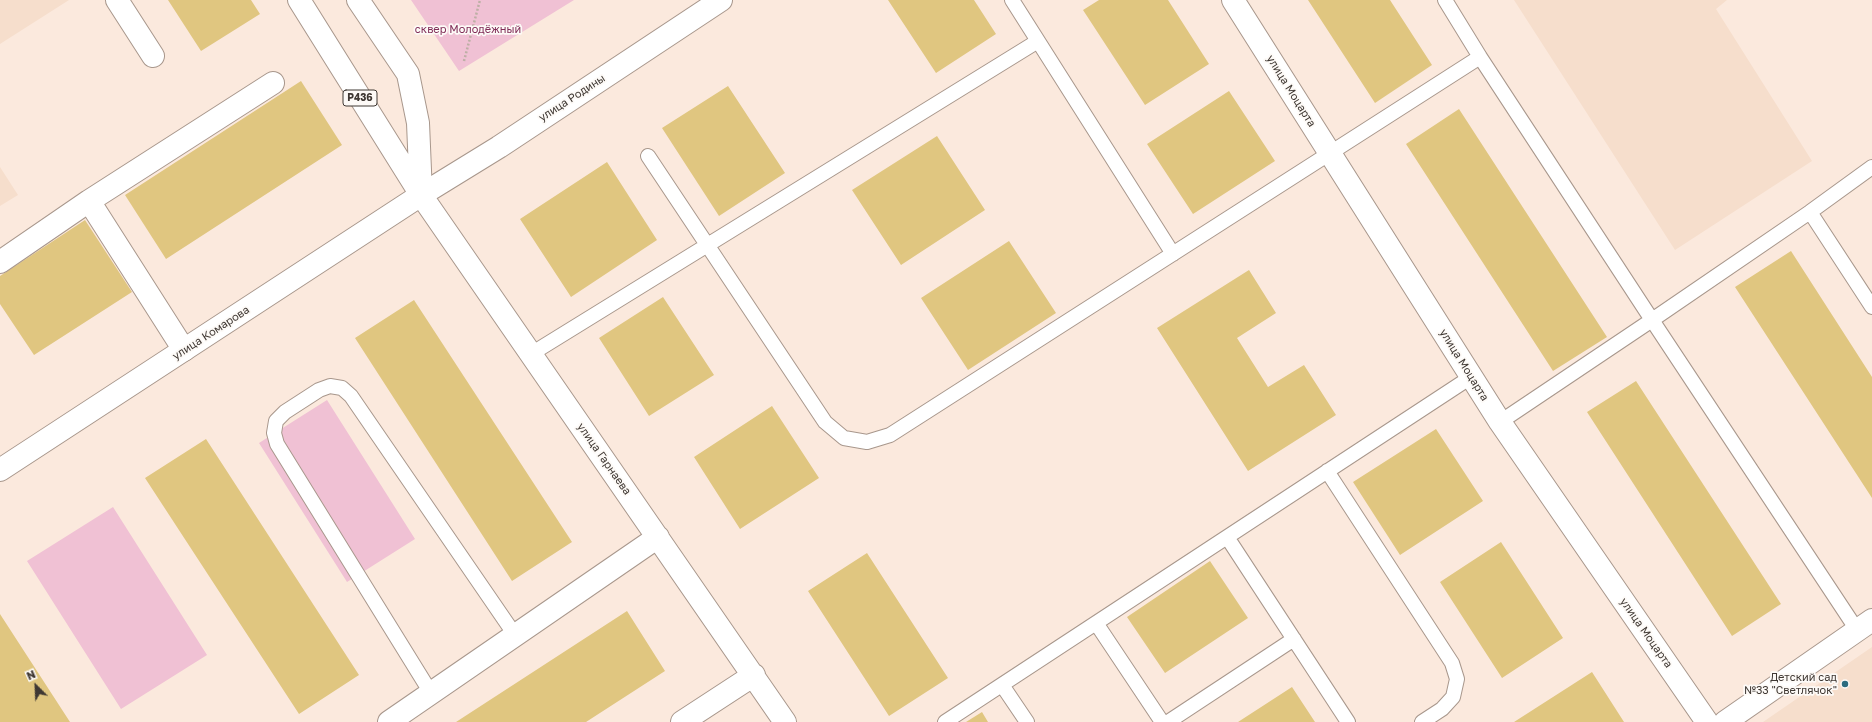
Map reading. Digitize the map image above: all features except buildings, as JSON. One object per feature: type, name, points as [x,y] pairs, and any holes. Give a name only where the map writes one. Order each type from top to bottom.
[{"type":"street","points":[[117,0],[153,56]]},
{"type":"street","name":"улица Гарнаева","points":[[299,0],[421,196],[786,722]]},
{"type":"street","points":[[358,0],[408,74],[418,123],[421,196]]},
{"type":"street","name":"улица Родины","points":[[421,196],[721,0]]},
{"type":"street","name":"улица Моцарта","points":[[1233,0],[1500,422],[1708,722]]},
{"type":"street","points":[[0,262],[89,201],[273,83]]},
{"type":"street","name":"улица Комарова","points":[[0,470],[421,196]]},
{"type":"street","points":[[89,201],[184,350]]},
{"type":"street","points":[[389,722],[658,537]]},
{"type":"street","points":[[1725,722],[1865,625]]},
{"type":"street","points":[[682,722],[754,675]]},
{"type":"lane","points":[[1012,0],[1173,254]]},
{"type":"lane","points":[[1445,0],[1480,57],[1652,320],[1865,625]]},
{"type":"lane","points":[[531,354],[1038,41]]},
{"type":"lane","points":[[648,156],[825,422],[844,438],[867,442],[890,435],[1173,254],[1329,152],[1480,57]]},
{"type":"lane","points":[[1500,422],[1810,212],[1872,167]]},
{"type":"lane","points":[[1810,212],[1872,307]]},
{"type":"lane","points":[[945,722],[1471,377]]},
{"type":"lane","points":[[431,693],[278,444],[274,433],[276,421],[285,412],[318,390],[330,386],[342,388],[351,396],[515,635]]},
{"type":"lane","points":[[1327,471],[1452,663],[1457,679],[1454,696],[1442,709],[1422,722]]},
{"type":"lane","points":[[1227,537],[1348,722]]},
{"type":"lane","points":[[1096,623],[1162,722]]},
{"type":"lane","points":[[1168,722],[1294,639]]},
{"type":"lane","points":[[1002,685],[1027,722]]},
{"type":"path","points":[[464,61],[480,0]]},
{"type":"shaded area","points":[[0,0],[69,0],[0,44]]},
{"type":"shaded area","points":[[1514,0],[1727,0],[1716,9],[1812,161],[1675,250]]},
{"type":"shaded area","points":[[0,167],[18,195],[0,206]]},
{"type":"shaded area","name":"Детский сад №33 \"Светлячок\"","points":[[1872,647],[1872,722],[1763,722]]},
{"type":"green space","name":"сквер Молодёжный","points":[[411,0],[574,0],[459,71]]},
{"type":"green space","points":[[327,400],[415,539],[347,582],[259,443]]},
{"type":"green space","points":[[113,507],[207,655],[121,709],[27,561]]},
{"type":"place","name":"Детский сад №33 \"Светлячок\"","points":[[1845,684]]}]
